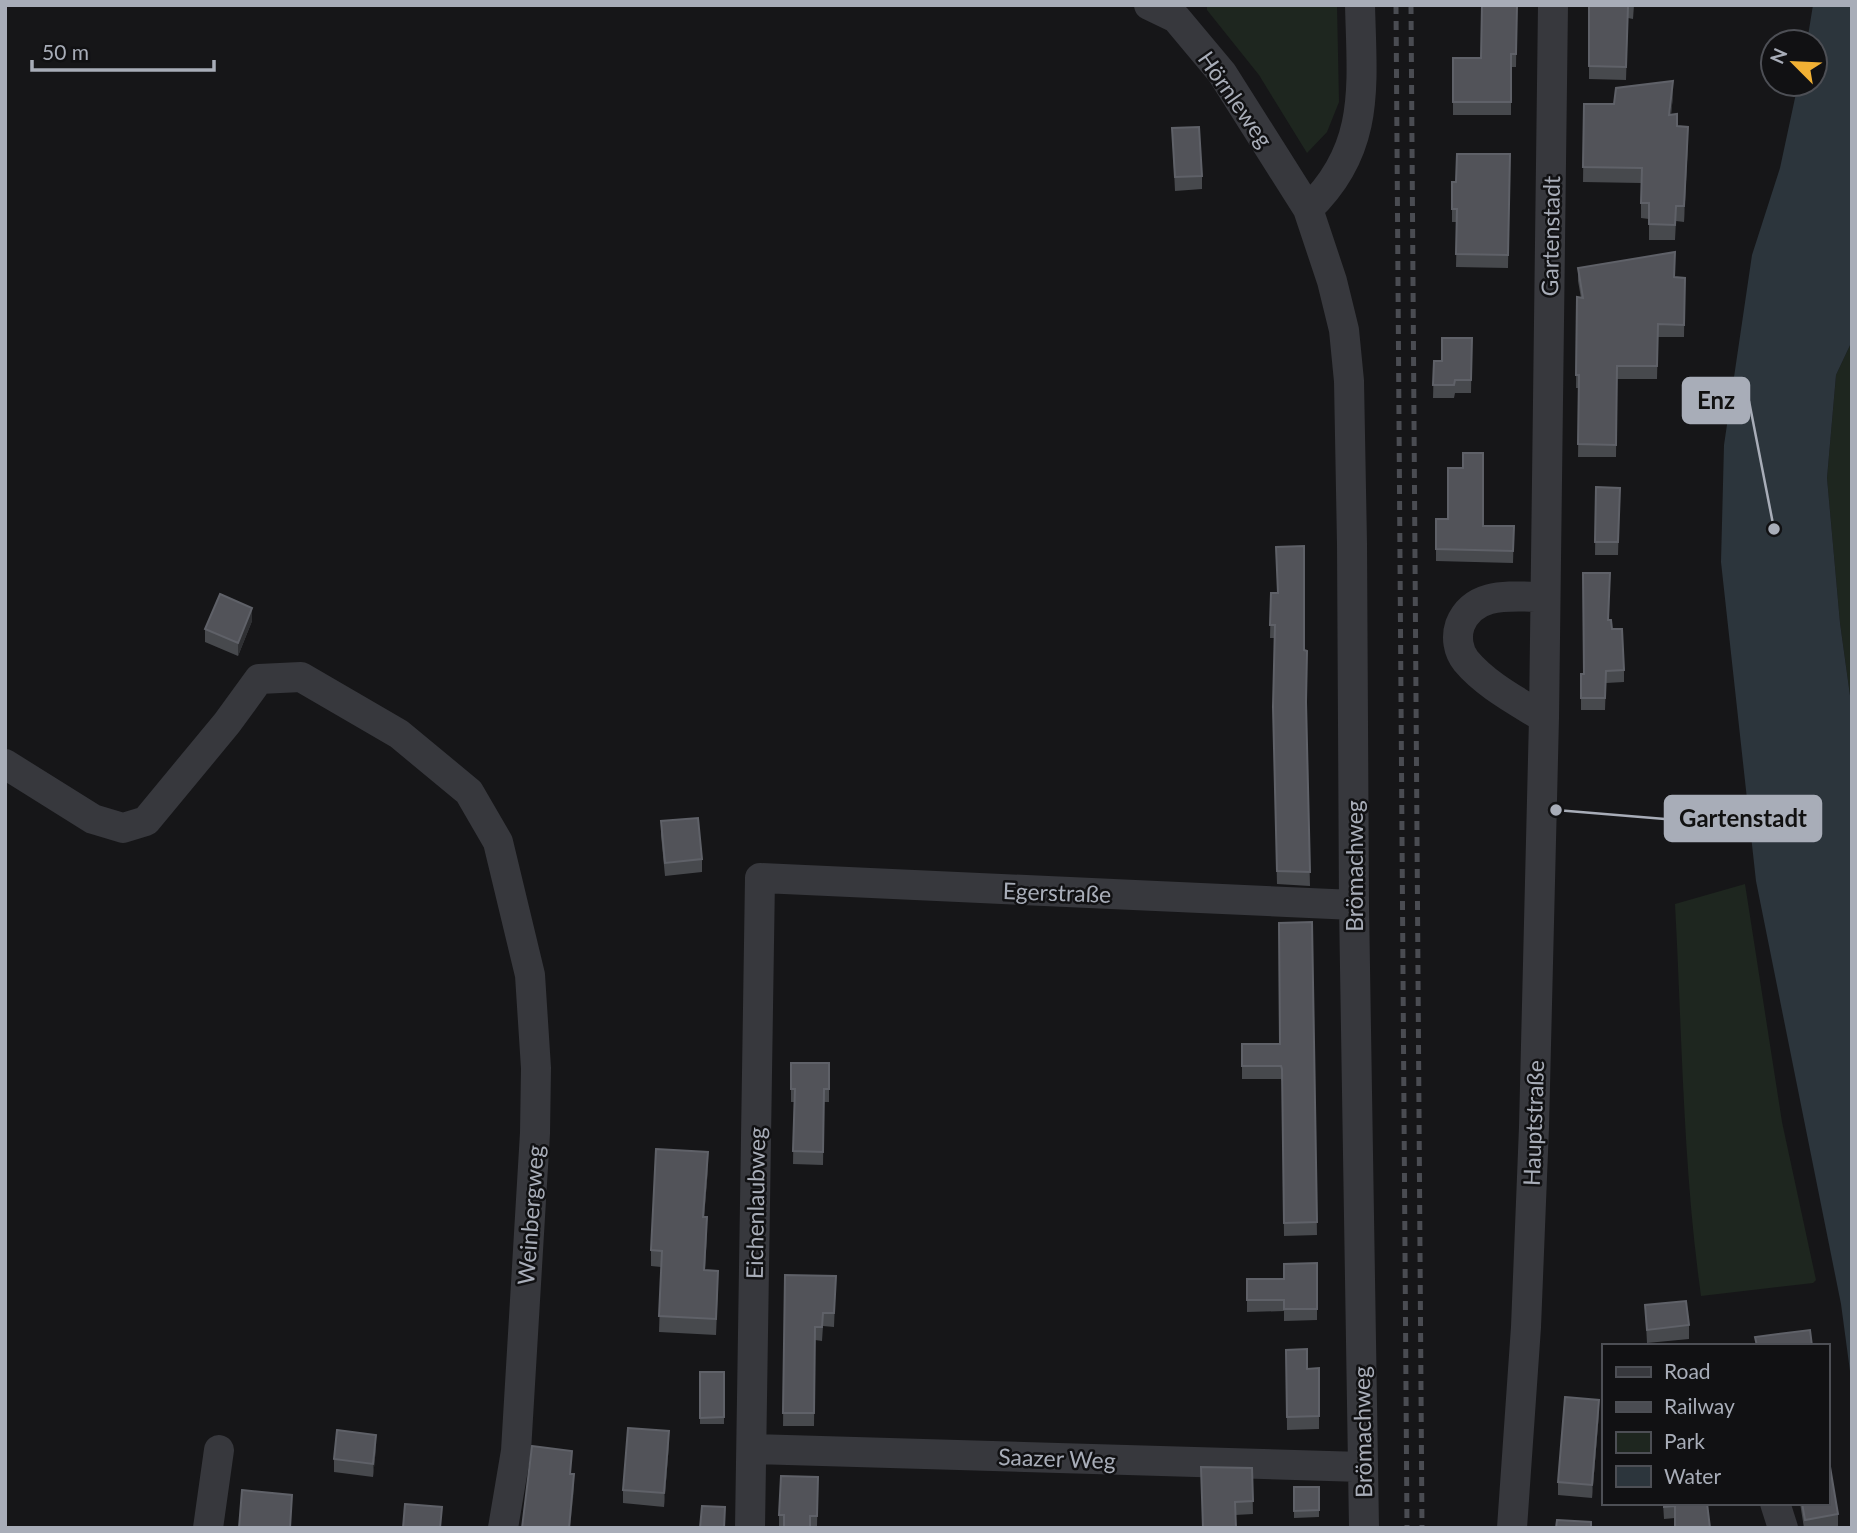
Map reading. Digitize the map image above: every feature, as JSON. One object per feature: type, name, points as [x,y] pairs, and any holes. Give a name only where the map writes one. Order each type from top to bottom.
[{"type":"street","name":"Hörnleweg","points":[[1149,5],[1176,18],[1222,73],[1308,209]]},
{"type":"street","points":[[1308,209],[1327,191],[1338,175],[1356,131],[1360,107],[1360,5]]},
{"type":"street","name":"Gartenstadt","points":[[1544,718],[1553,5]]},
{"type":"street","name":"Brömachweg","points":[[1308,209],[1339,305],[1349,381],[1364,1528]]},
{"type":"street","points":[[1544,597],[1492,597],[1482,600],[1464,616],[1458,632],[1459,647],[1464,659],[1476,672],[1544,718]]},
{"type":"street","name":"Weinbergweg","points":[[5,764],[93,819],[123,828],[146,821],[227,723],[259,679],[302,677],[399,734],[469,792],[498,842],[514,903],[530,975],[536,1068],[535,1133],[516,1451],[503,1528]]},
{"type":"street","name":"Hauptstraße","points":[[1512,1528],[1526,1327],[1533,1167],[1544,718]]},
{"type":"street","name":"Egerstraße","points":[[760,878],[1354,905]]},
{"type":"street","name":"Eichenlaubweg","points":[[750,1528],[760,878]]},
{"type":"street","name":"Saazer Weg","points":[[752,1448],[1362,1467]]},
{"type":"street","points":[[208,1528],[219,1450]]},
{"type":"street","points":[[1776,1505],[1783,1528]]},
{"type":"green space","points":[[1207,5],[1337,5],[1339,102],[1327,132],[1307,153],[1259,75],[1207,10]]},
{"type":"green space","points":[[1852,341],[1852,710],[1840,623],[1827,478],[1836,375]]},
{"type":"green space","points":[[1745,884],[1782,1122],[1816,1280],[1813,1283],[1701,1296],[1690,1199],[1675,904]]},
{"type":"water","points":[[1813,5],[1852,5],[1852,341],[1836,375],[1827,478],[1840,623],[1852,710],[1852,1386],[1841,1304],[1756,881],[1721,562],[1724,445],[1752,255],[1780,168],[1795,98],[1829,98],[1829,28],[1809,28]]},
{"type":"building","points":[[1482,5],[1517,5],[1516,54],[1511,54],[1511,102],[1453,102],[1453,58],[1481,58]]},
{"type":"building","points":[[1589,5],[1633,5],[1628,6],[1626,67],[1589,66]]},
{"type":"building","points":[[1673,81],[1669,115],[1677,114],[1677,126],[1688,127],[1684,206],[1676,206],[1675,225],[1649,224],[1649,203],[1641,203],[1642,168],[1583,167],[1584,104],[1614,104],[1616,88]]},
{"type":"building","points":[[1199,127],[1202,176],[1175,177],[1172,128]]},
{"type":"building","points":[[1457,154],[1510,154],[1508,255],[1456,254],[1457,209],[1452,209],[1452,182],[1456,182]]},
{"type":"building","points":[[1675,252],[1674,277],[1685,278],[1684,325],[1658,324],[1657,366],[1617,366],[1616,445],[1578,444],[1577,297],[1583,298],[1578,268]]},
{"type":"building","points":[[1442,338],[1472,338],[1471,380],[1455,380],[1454,385],[1433,385],[1434,361],[1442,361]]},
{"type":"building","points":[[1463,453],[1483,453],[1483,526],[1514,526],[1513,551],[1436,549],[1436,519],[1448,519],[1448,468],[1463,468]]},
{"type":"building","points":[[1596,487],[1620,488],[1618,542],[1595,542]]},
{"type":"building","points":[[1304,546],[1310,872],[1277,871],[1273,707],[1275,625],[1270,625],[1271,593],[1278,593],[1276,547]]},
{"type":"building","points":[[1583,573],[1610,573],[1608,620],[1611,620],[1612,629],[1622,629],[1624,670],[1606,671],[1605,698],[1581,698],[1581,674],[1584,674]]},
{"type":"building","points":[[220,594],[252,608],[238,643],[205,629]]},
{"type":"building","points":[[698,818],[702,859],[665,863],[661,821]]},
{"type":"building","points":[[1312,922],[1317,1222],[1284,1223],[1282,1069],[1281,1066],[1242,1066],[1242,1044],[1280,1044],[1279,923]]},
{"type":"building","points":[[791,1063],[829,1063],[829,1089],[824,1089],[823,1152],[793,1151],[795,1089],[791,1089]]},
{"type":"building","points":[[656,1149],[708,1152],[703,1217],[707,1217],[704,1270],[718,1271],[716,1319],[659,1316],[662,1251],[651,1250]]},
{"type":"building","points":[[1317,1263],[1317,1309],[1284,1309],[1284,1300],[1247,1300],[1247,1279],[1284,1279],[1284,1264]]},
{"type":"building","points":[[785,1275],[836,1276],[834,1313],[823,1313],[822,1327],[815,1327],[814,1413],[783,1413]]},
{"type":"building","points":[[1686,1301],[1689,1325],[1647,1330],[1645,1305]]},
{"type":"building","points":[[1810,1330],[1812,1344],[1757,1344],[1755,1337]]},
{"type":"building","points":[[1307,1349],[1307,1369],[1319,1368],[1319,1416],[1287,1417],[1286,1350]]},
{"type":"building","points":[[700,1372],[724,1372],[724,1417],[700,1418]]},
{"type":"building","points":[[1565,1397],[1599,1400],[1592,1485],[1558,1482]]},
{"type":"building","points":[[628,1428],[669,1431],[664,1493],[623,1490]]},
{"type":"building","points":[[337,1430],[376,1435],[373,1464],[334,1459]]},
{"type":"building","points":[[532,1446],[572,1451],[570,1474],[574,1474],[569,1528],[522,1528]]},
{"type":"building","points":[[1829,1461],[1838,1514],[1805,1520],[1802,1505],[1829,1505]]},
{"type":"building","points":[[1201,1467],[1252,1468],[1253,1501],[1235,1502],[1236,1528],[1203,1528]]},
{"type":"building","points":[[781,1476],[818,1477],[817,1516],[810,1516],[810,1528],[784,1528],[784,1515],[779,1515]]},
{"type":"building","points":[[1294,1487],[1319,1487],[1319,1510],[1294,1511]]},
{"type":"building","points":[[242,1490],[292,1495],[290,1528],[239,1528]]},
{"type":"building","points":[[405,1504],[442,1507],[440,1528],[403,1528]]},
{"type":"building","points":[[1664,1505],[1707,1505],[1710,1528],[1675,1528],[1675,1506]]},
{"type":"building","points":[[702,1506],[725,1507],[724,1528],[700,1528]]},
{"type":"building","points":[[1557,1520],[1591,1522],[1591,1528],[1556,1528]]},
{"type":"railway","points":[[1396,5],[1407,1528]]},
{"type":"railway","points":[[1411,5],[1422,1528]]},
{"type":"place","name":"Enz","points":[[1774,529]]},
{"type":"place","name":"Gartenstadt","points":[[1556,810]]}]
